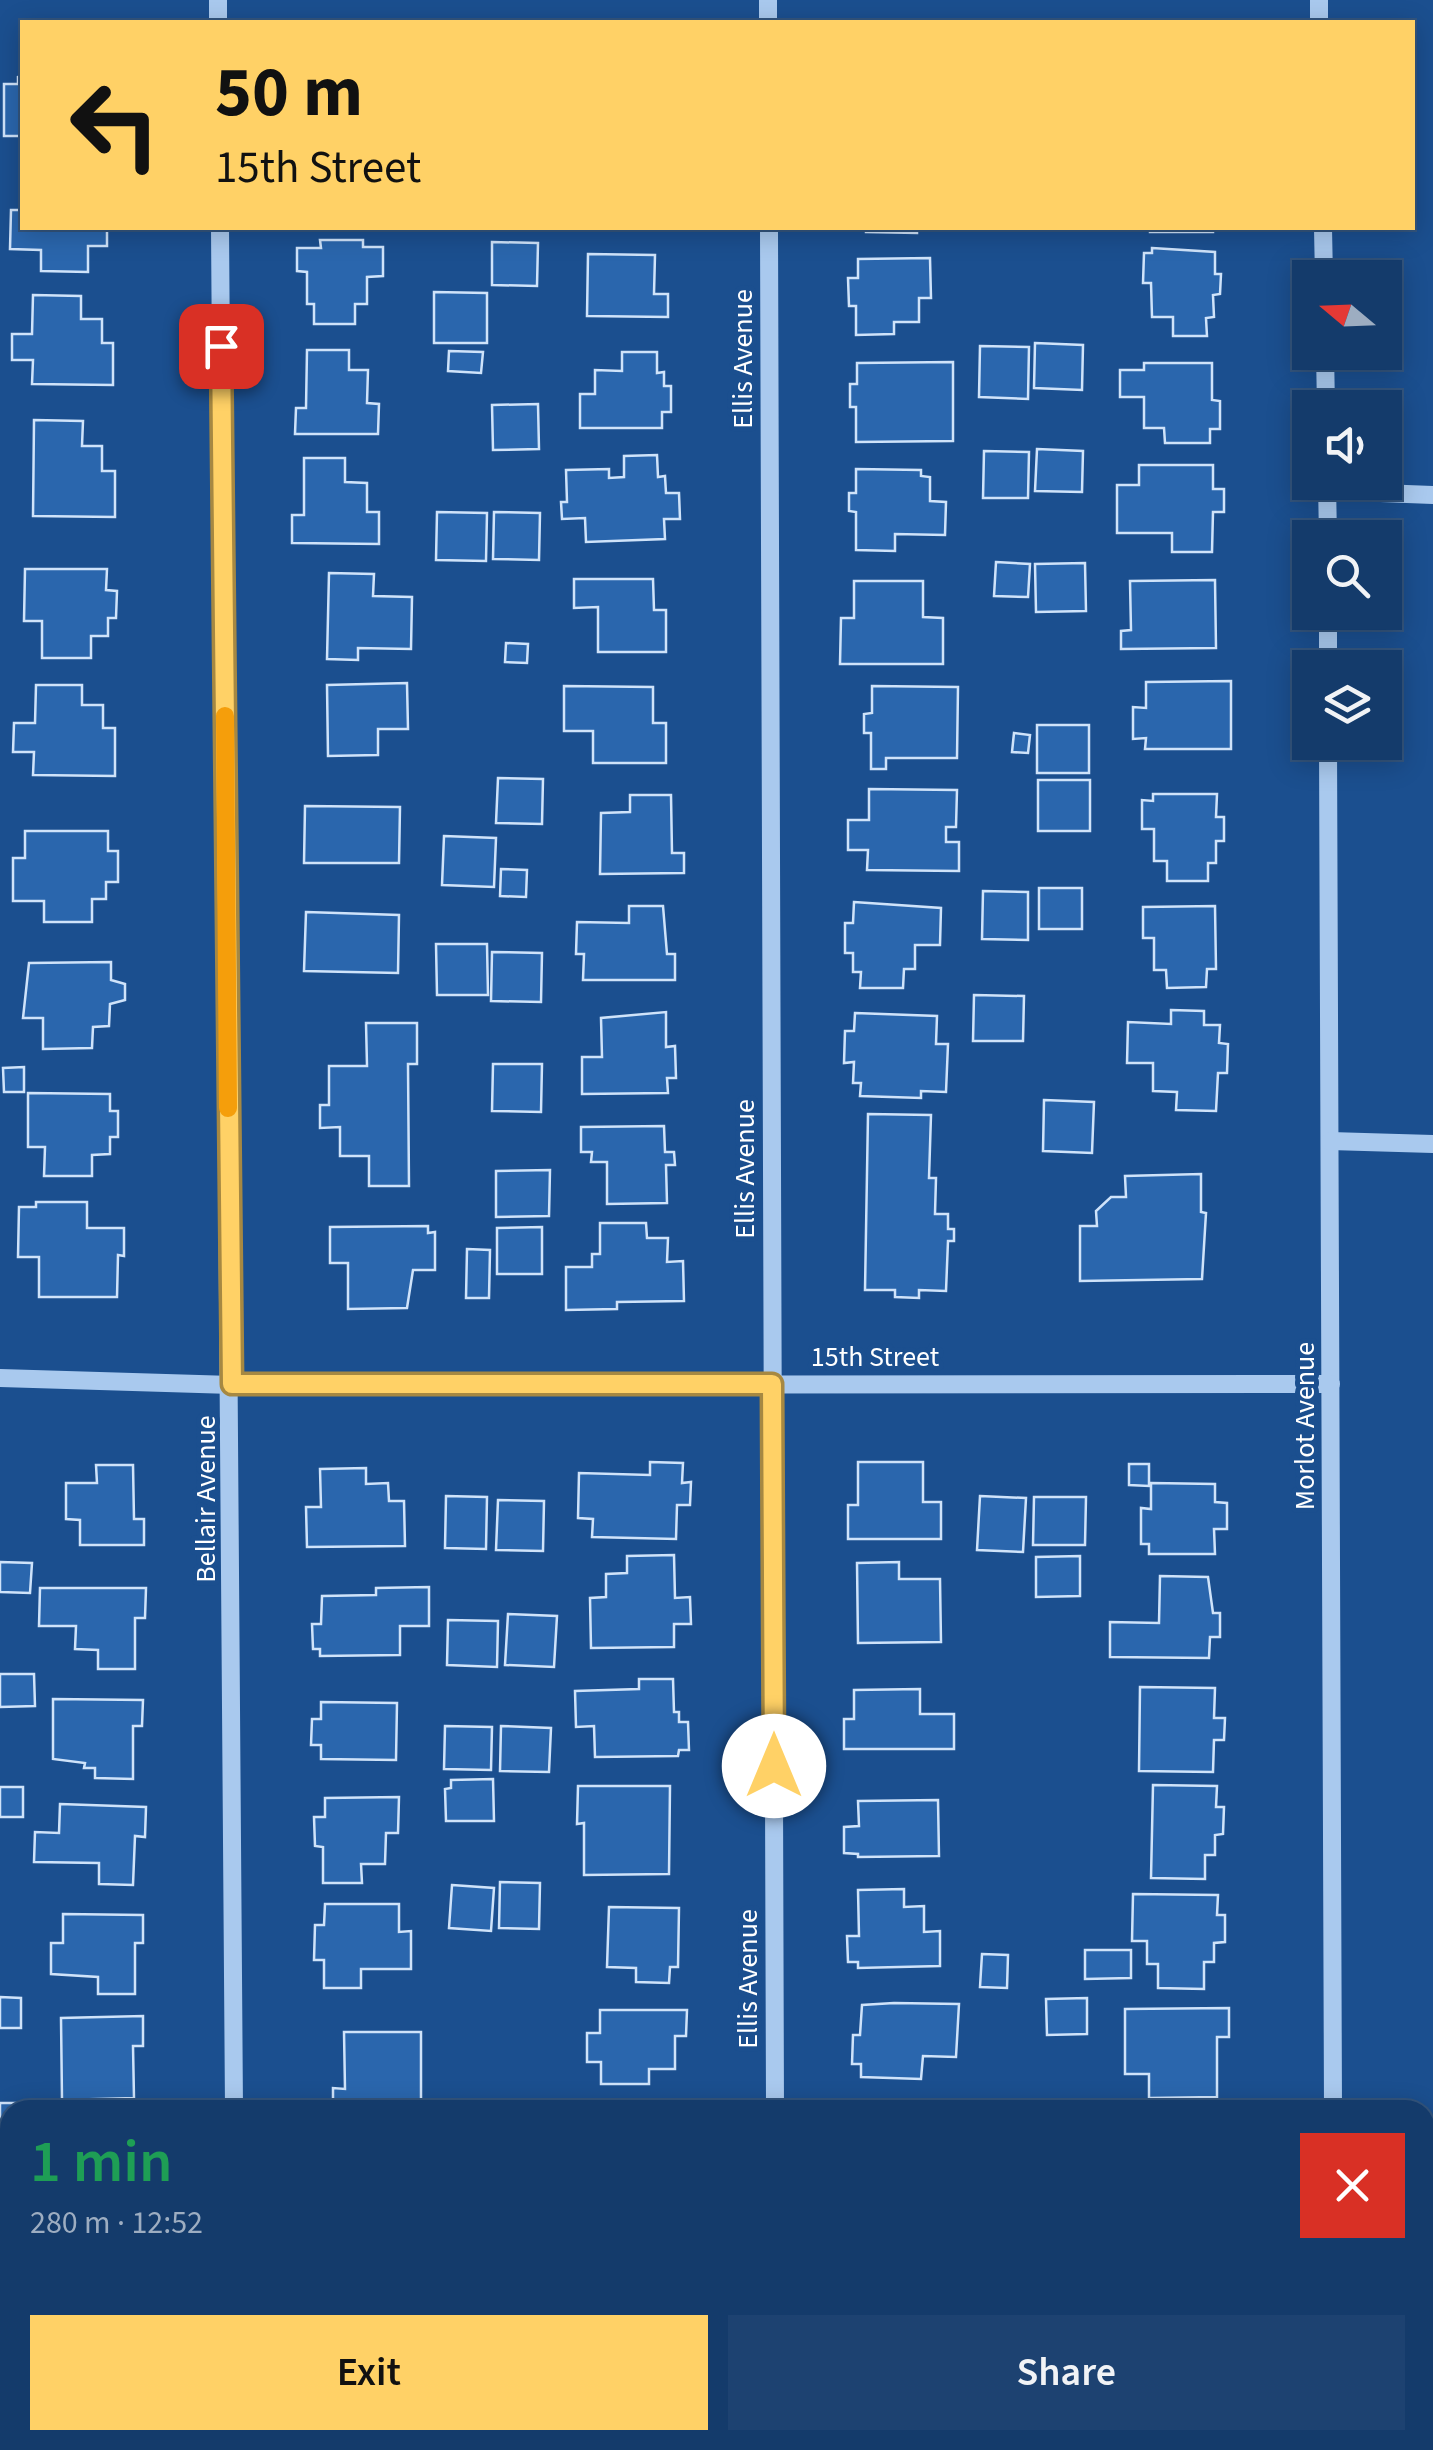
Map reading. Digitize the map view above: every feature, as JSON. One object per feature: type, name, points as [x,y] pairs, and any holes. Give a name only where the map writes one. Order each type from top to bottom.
[{"type":"street","name":"Bellair Avenue","points":[[220,230],[232,1384],[234,2100]]},
{"type":"street","name":"Ellis Avenue","points":[[769,230],[774,2100]]},
{"type":"street","points":[[1323,230],[1324,260]]},
{"type":"street","points":[[1402,493],[1433,495]]},
{"type":"street","name":"Morlot Avenue","points":[[1328,760],[1333,2100]]},
{"type":"street","points":[[1330,1141],[1433,1144]]},
{"type":"street","name":"15th Street","points":[[0,1378],[232,1384],[1331,1384]]},
{"type":"building","points":[[18,77],[20,136],[4,136],[4,84],[18,84]]},
{"type":"building","points":[[11,210],[20,210],[20,230],[107,230],[107,246],[88,246],[88,272],[41,271],[41,250],[10,249]]},
{"type":"building","points":[[866,230],[917,230],[917,233]]},
{"type":"building","points":[[1150,230],[1213,230],[1213,232]]},
{"type":"building","points":[[320,240],[363,240],[363,247],[383,247],[383,276],[367,277],[367,304],[355,304],[355,324],[314,324],[314,304],[307,304],[307,272],[297,271],[297,248],[321,248]]},
{"type":"building","points":[[492,242],[538,243],[537,286],[492,285]]},
{"type":"building","points":[[1152,248],[1215,252],[1215,274],[1221,274],[1220,294],[1213,295],[1214,317],[1206,318],[1207,336],[1173,336],[1173,317],[1152,317],[1151,283],[1143,283],[1144,253],[1152,253]]},
{"type":"building","points":[[588,254],[655,255],[654,294],[668,294],[668,317],[587,316]]},
{"type":"building","points":[[930,258],[931,298],[919,298],[919,322],[894,322],[894,334],[856,335],[856,306],[849,306],[848,278],[858,278],[858,259]]},
{"type":"building","points":[[434,292],[487,293],[487,343],[434,343]]},
{"type":"building","points":[[33,295],[81,296],[81,319],[102,319],[102,343],[113,343],[113,385],[32,384],[33,360],[12,360],[12,334],[32,334]]},
{"type":"building","points":[[1035,343],[1083,345],[1082,390],[1034,388]]},
{"type":"building","points":[[980,346],[1029,347],[1028,399],[979,397]]},
{"type":"building","points":[[307,350],[349,350],[349,370],[368,370],[367,403],[379,404],[378,434],[295,434],[296,408],[306,408]]},
{"type":"building","points":[[449,351],[483,352],[481,373],[448,371]]},
{"type":"building","points":[[622,352],[657,352],[657,373],[664,372],[664,386],[671,386],[671,412],[662,412],[662,428],[580,428],[580,394],[595,394],[595,370],[622,371]]},
{"type":"building","points":[[953,362],[953,441],[856,442],[856,407],[850,407],[850,384],[857,384],[857,363]]},
{"type":"building","points":[[1144,363],[1212,363],[1212,400],[1220,401],[1220,429],[1210,429],[1210,443],[1165,443],[1164,428],[1144,428],[1144,397],[1120,397],[1120,370],[1144,370]]},
{"type":"building","points":[[538,404],[539,449],[493,450],[492,405]]},
{"type":"building","points":[[34,420],[83,421],[82,446],[102,446],[102,471],[115,471],[115,517],[33,516]]},
{"type":"building","points":[[1037,449],[1083,451],[1082,492],[1035,491]]},
{"type":"building","points":[[984,451],[1029,452],[1028,498],[983,498]]},
{"type":"building","points":[[657,455],[658,477],[665,476],[666,493],[679,493],[680,519],[664,519],[665,539],[586,542],[585,518],[562,519],[561,502],[567,502],[566,470],[609,469],[609,478],[624,477],[624,456]]},
{"type":"building","points":[[304,458],[345,458],[345,482],[367,483],[367,512],[379,512],[379,544],[292,543],[292,515],[304,515]]},
{"type":"building","points":[[1139,465],[1213,465],[1213,489],[1224,489],[1224,512],[1213,512],[1212,552],[1172,552],[1172,533],[1117,533],[1117,485],[1139,485]]},
{"type":"building","points":[[856,469],[921,470],[921,476],[930,477],[930,501],[946,502],[945,535],[895,534],[895,551],[856,550],[856,512],[849,511],[849,493],[856,493]]},
{"type":"building","points":[[437,512],[487,513],[486,561],[436,560]]},
{"type":"building","points":[[494,512],[540,513],[539,560],[493,559]]},
{"type":"building","points":[[996,562],[1030,564],[1028,597],[994,596]]},
{"type":"building","points":[[1085,563],[1086,611],[1036,612],[1035,564]]},
{"type":"building","points":[[25,569],[107,569],[106,590],[117,591],[116,618],[108,618],[108,636],[91,636],[91,658],[42,658],[42,621],[24,621]]},
{"type":"building","points":[[329,573],[374,574],[373,596],[412,597],[411,649],[358,648],[358,660],[327,659]]},
{"type":"building","points":[[574,579],[653,579],[654,610],[666,610],[666,652],[598,652],[598,607],[574,608]]},
{"type":"building","points":[[1215,580],[1216,648],[1121,649],[1121,631],[1131,630],[1130,581]]},
{"type":"building","points":[[854,581],[923,581],[923,617],[943,618],[943,664],[840,664],[841,618],[854,618]]},
{"type":"building","points":[[506,643],[528,644],[527,663],[505,662]]},
{"type":"building","points":[[1231,681],[1231,749],[1145,749],[1146,738],[1133,739],[1133,707],[1146,708],[1146,682]]},
{"type":"building","points":[[407,683],[408,729],[378,729],[378,755],[328,756],[327,685]]},
{"type":"building","points":[[36,685],[82,685],[82,705],[103,705],[103,728],[115,728],[115,776],[33,775],[34,752],[13,752],[14,723],[35,723]]},
{"type":"building","points":[[564,686],[653,687],[653,723],[666,723],[666,763],[593,763],[593,731],[564,731]]},
{"type":"building","points":[[872,686],[958,687],[957,758],[886,758],[886,769],[871,769],[871,733],[864,733],[864,714],[872,713]]},
{"type":"building","points":[[1037,725],[1089,725],[1089,773],[1037,773]]},
{"type":"building","points":[[1014,733],[1030,735],[1028,753],[1012,752]]},
{"type":"building","points":[[498,778],[543,779],[542,824],[496,823]]},
{"type":"building","points":[[1038,780],[1090,780],[1090,831],[1038,831]]},
{"type":"building","points":[[869,789],[957,790],[956,827],[946,827],[946,842],[959,842],[959,871],[867,870],[868,850],[848,850],[848,820],[869,820]]},
{"type":"building","points":[[1153,794],[1217,794],[1216,817],[1224,817],[1224,841],[1216,841],[1216,863],[1208,863],[1208,881],[1167,881],[1167,861],[1154,861],[1154,829],[1142,829],[1142,800],[1153,801]]},
{"type":"building","points":[[630,795],[671,795],[672,853],[684,853],[684,873],[600,874],[601,813],[630,812]]},
{"type":"building","points":[[305,806],[400,807],[399,863],[304,863]]},
{"type":"building","points":[[25,831],[108,831],[108,851],[118,851],[118,882],[106,882],[106,899],[92,899],[92,922],[44,922],[44,901],[13,901],[13,858],[25,858]]},
{"type":"building","points":[[444,836],[496,838],[494,887],[442,885]]},
{"type":"building","points":[[501,869],[527,870],[526,897],[500,896]]},
{"type":"building","points":[[1039,888],[1082,888],[1082,929],[1039,929]]},
{"type":"building","points":[[983,891],[1028,892],[1028,940],[982,939]]},
{"type":"building","points":[[854,902],[941,908],[940,945],[915,945],[915,969],[904,969],[903,988],[860,988],[861,972],[853,972],[853,953],[845,953],[845,923],[853,923]]},
{"type":"building","points":[[629,906],[663,906],[667,954],[675,954],[675,980],[583,980],[584,954],[576,954],[577,922],[629,923]]},
{"type":"building","points":[[1215,906],[1216,969],[1207,969],[1206,987],[1167,988],[1166,970],[1154,970],[1154,938],[1143,938],[1143,907]]},
{"type":"building","points":[[306,912],[399,915],[398,973],[304,971]]},
{"type":"building","points":[[436,944],[487,944],[488,995],[437,995]]},
{"type":"building","points":[[492,952],[542,953],[541,1002],[491,1001]]},
{"type":"building","points":[[111,962],[111,980],[125,984],[125,1000],[110,1004],[109,1026],[93,1027],[92,1048],[43,1049],[43,1018],[23,1018],[29,963]]},
{"type":"building","points":[[974,995],[1024,996],[1023,1041],[973,1041]]},
{"type":"building","points":[[1171,1010],[1204,1011],[1204,1025],[1220,1025],[1219,1043],[1228,1044],[1227,1073],[1218,1073],[1216,1111],[1176,1110],[1177,1092],[1153,1091],[1153,1063],[1127,1063],[1128,1022],[1171,1024]]},
{"type":"building","points":[[666,1012],[666,1047],[675,1046],[676,1078],[667,1078],[668,1093],[582,1094],[582,1057],[602,1057],[601,1018]]},
{"type":"building","points":[[855,1013],[937,1016],[936,1044],[948,1044],[946,1092],[921,1091],[921,1098],[860,1096],[861,1083],[853,1083],[854,1062],[844,1063],[845,1031],[854,1031]]},
{"type":"building","points":[[366,1023],[417,1023],[417,1064],[408,1064],[409,1186],[369,1186],[369,1156],[340,1156],[340,1127],[320,1128],[320,1105],[329,1105],[329,1066],[367,1066]]},
{"type":"building","points":[[493,1064],[542,1064],[541,1112],[492,1111]]},
{"type":"building","points":[[24,1067],[24,1092],[4,1092],[3,1068]]},
{"type":"building","points":[[28,1093],[110,1094],[110,1111],[118,1111],[118,1137],[110,1137],[110,1154],[92,1155],[92,1176],[44,1176],[45,1147],[28,1147]]},
{"type":"building","points":[[1044,1100],[1094,1102],[1092,1153],[1043,1151]]},
{"type":"building","points":[[868,1114],[931,1115],[929,1178],[936,1178],[935,1214],[948,1214],[948,1229],[954,1229],[954,1241],[948,1241],[946,1291],[919,1290],[919,1298],[895,1297],[895,1290],[865,1290]]},
{"type":"building","points":[[664,1126],[665,1152],[674,1152],[675,1165],[666,1165],[667,1203],[607,1204],[607,1162],[591,1162],[592,1152],[581,1152],[581,1127]]},
{"type":"building","points":[[550,1170],[549,1216],[496,1217],[496,1171]]},
{"type":"building","points":[[1201,1174],[1201,1212],[1206,1213],[1202,1279],[1080,1281],[1080,1226],[1097,1226],[1096,1211],[1111,1197],[1126,1197],[1125,1176]]},
{"type":"building","points":[[36,1202],[87,1202],[87,1228],[124,1228],[124,1256],[118,1255],[117,1297],[39,1297],[39,1257],[18,1257],[19,1207],[36,1207]]},
{"type":"building","points":[[600,1223],[646,1223],[647,1238],[668,1238],[667,1262],[683,1261],[684,1301],[617,1302],[617,1309],[566,1310],[566,1267],[592,1267],[592,1254],[600,1254]]},
{"type":"building","points":[[428,1226],[428,1233],[435,1232],[435,1270],[413,1270],[407,1308],[348,1309],[348,1263],[330,1263],[330,1227]]},
{"type":"building","points":[[542,1227],[542,1274],[497,1274],[497,1228]]},
{"type":"building","points":[[467,1249],[490,1250],[489,1298],[466,1298]]},
{"type":"building","points":[[650,1462],[683,1463],[682,1483],[691,1482],[690,1505],[677,1505],[676,1539],[592,1537],[593,1519],[578,1518],[579,1473],[650,1475]]},
{"type":"building","points":[[858,1462],[923,1462],[923,1502],[941,1502],[941,1539],[848,1539],[848,1505],[858,1505]]},
{"type":"building","points":[[1129,1464],[1149,1464],[1149,1486],[1129,1485]]},
{"type":"building","points":[[96,1465],[133,1465],[134,1519],[144,1519],[144,1545],[80,1545],[80,1520],[66,1519],[66,1483],[97,1483]]},
{"type":"building","points":[[366,1468],[366,1484],[388,1483],[389,1501],[404,1501],[405,1546],[307,1547],[306,1507],[321,1507],[320,1469]]},
{"type":"building","points":[[1151,1483],[1215,1484],[1215,1502],[1227,1503],[1227,1529],[1214,1529],[1215,1554],[1149,1554],[1149,1544],[1141,1544],[1141,1508],[1151,1509]]},
{"type":"building","points":[[446,1496],[487,1497],[486,1549],[445,1548]]},
{"type":"building","points":[[980,1496],[1026,1498],[1023,1552],[977,1550]]},
{"type":"building","points":[[1034,1497],[1086,1497],[1085,1545],[1033,1545]]},
{"type":"building","points":[[498,1500],[544,1501],[543,1551],[496,1550]]},
{"type":"building","points":[[674,1555],[675,1598],[690,1597],[691,1624],[674,1624],[674,1647],[591,1648],[590,1598],[606,1597],[606,1574],[627,1573],[627,1556]]},
{"type":"building","points":[[1080,1556],[1080,1596],[1036,1597],[1036,1557]]},
{"type":"building","points":[[0,1562],[32,1563],[30,1593],[0,1592]]},
{"type":"building","points":[[899,1562],[899,1579],[940,1579],[941,1642],[858,1643],[857,1563]]},
{"type":"building","points":[[1160,1576],[1208,1577],[1213,1613],[1220,1613],[1220,1637],[1210,1637],[1209,1658],[1110,1657],[1110,1622],[1159,1623]]},
{"type":"building","points":[[429,1587],[429,1626],[400,1626],[400,1655],[320,1656],[320,1649],[313,1649],[312,1624],[321,1624],[322,1596],[376,1595],[376,1588]]},
{"type":"building","points":[[40,1588],[146,1588],[145,1618],[135,1618],[135,1669],[98,1669],[98,1650],[75,1649],[76,1626],[39,1626]]},
{"type":"building","points":[[508,1614],[557,1616],[554,1667],[505,1665]]},
{"type":"building","points":[[448,1620],[498,1621],[497,1667],[447,1665]]},
{"type":"building","points":[[0,1674],[34,1674],[35,1706],[0,1707]]},
{"type":"building","points":[[639,1679],[673,1679],[674,1712],[679,1712],[679,1722],[688,1722],[689,1750],[679,1750],[678,1756],[595,1757],[594,1726],[576,1727],[575,1691],[639,1689]]},
{"type":"building","points":[[1140,1687],[1215,1688],[1214,1718],[1225,1718],[1224,1740],[1214,1740],[1213,1772],[1139,1771]]},
{"type":"building","points":[[920,1689],[920,1714],[954,1714],[954,1749],[844,1749],[844,1719],[854,1719],[854,1690]]},
{"type":"building","points":[[53,1699],[143,1700],[142,1726],[133,1726],[133,1779],[95,1778],[95,1768],[84,1768],[85,1763],[53,1759]]},
{"type":"building","points":[[321,1702],[397,1703],[396,1760],[321,1759],[321,1745],[311,1745],[312,1719],[321,1719]]},
{"type":"building","points":[[445,1726],[492,1727],[491,1770],[444,1769]]},
{"type":"building","points":[[501,1726],[551,1728],[549,1772],[500,1771]]},
{"type":"building","points":[[493,1779],[494,1821],[446,1821],[445,1789],[451,1788],[451,1780]]},
{"type":"building","points":[[1153,1785],[1217,1786],[1216,1807],[1224,1807],[1223,1834],[1215,1835],[1215,1855],[1205,1855],[1205,1879],[1151,1878]]},
{"type":"building","points":[[578,1786],[670,1786],[669,1874],[584,1875],[584,1823],[577,1824]]},
{"type":"building","points":[[0,1787],[23,1787],[23,1817],[0,1817]]},
{"type":"building","points":[[399,1797],[398,1833],[386,1833],[385,1864],[361,1864],[362,1883],[323,1883],[323,1847],[315,1846],[314,1817],[325,1817],[325,1798]]},
{"type":"building","points":[[938,1800],[939,1856],[858,1857],[844,1853],[844,1827],[859,1826],[858,1801]]},
{"type":"building","points":[[60,1804],[146,1807],[145,1837],[135,1836],[133,1885],[99,1884],[99,1863],[34,1862],[35,1832],[59,1833]]},
{"type":"building","points":[[500,1882],[540,1883],[539,1929],[499,1928]]},
{"type":"building","points":[[452,1885],[494,1888],[491,1931],[449,1928]]},
{"type":"building","points":[[904,1889],[904,1907],[924,1906],[924,1932],[940,1931],[940,1966],[858,1968],[858,1962],[848,1962],[847,1936],[859,1936],[858,1890]]},
{"type":"building","points":[[1133,1894],[1218,1895],[1217,1915],[1225,1915],[1225,1942],[1214,1943],[1214,1962],[1204,1962],[1204,1989],[1158,1988],[1158,1964],[1147,1964],[1147,1941],[1132,1941]]},
{"type":"building","points":[[325,1904],[399,1904],[399,1932],[411,1931],[411,1969],[361,1969],[361,1988],[324,1988],[324,1960],[314,1960],[315,1925],[324,1925]]},
{"type":"building","points":[[609,1907],[679,1908],[678,1967],[670,1967],[669,1983],[636,1982],[636,1968],[607,1967]]},
{"type":"building","points":[[63,1914],[143,1915],[143,1943],[135,1943],[135,1994],[98,1994],[98,1977],[51,1974],[51,1943],[63,1943]]},
{"type":"building","points":[[1085,1950],[1131,1950],[1131,1978],[1085,1979]]},
{"type":"building","points":[[982,1954],[1008,1955],[1007,1988],[980,1987]]},
{"type":"building","points":[[0,1997],[21,1998],[21,2028],[0,2028]]},
{"type":"building","points":[[1087,1998],[1087,2034],[1047,2035],[1046,1999]]},
{"type":"building","points":[[959,2004],[956,2057],[923,2056],[921,2079],[861,2077],[861,2064],[852,2064],[853,2035],[860,2035],[862,2005]]},
{"type":"building","points":[[1229,2008],[1229,2037],[1217,2037],[1217,2097],[1149,2098],[1149,2074],[1125,2074],[1125,2009]]},
{"type":"building","points":[[600,2010],[687,2010],[686,2036],[675,2036],[675,2069],[649,2069],[649,2084],[601,2084],[601,2062],[587,2062],[587,2033],[600,2033]]},
{"type":"building","points":[[143,2016],[143,2046],[133,2046],[134,2098],[62,2100],[61,2018]]},
{"type":"building","points":[[344,2032],[421,2032],[421,2100],[333,2100],[333,2088],[345,2089]]},
{"type":"slow traffic","points":[[225,716],[228,1108]]},
{"type":"route","points":[[221,346],[232,1384],[772,1384],[774,1766]]}]
